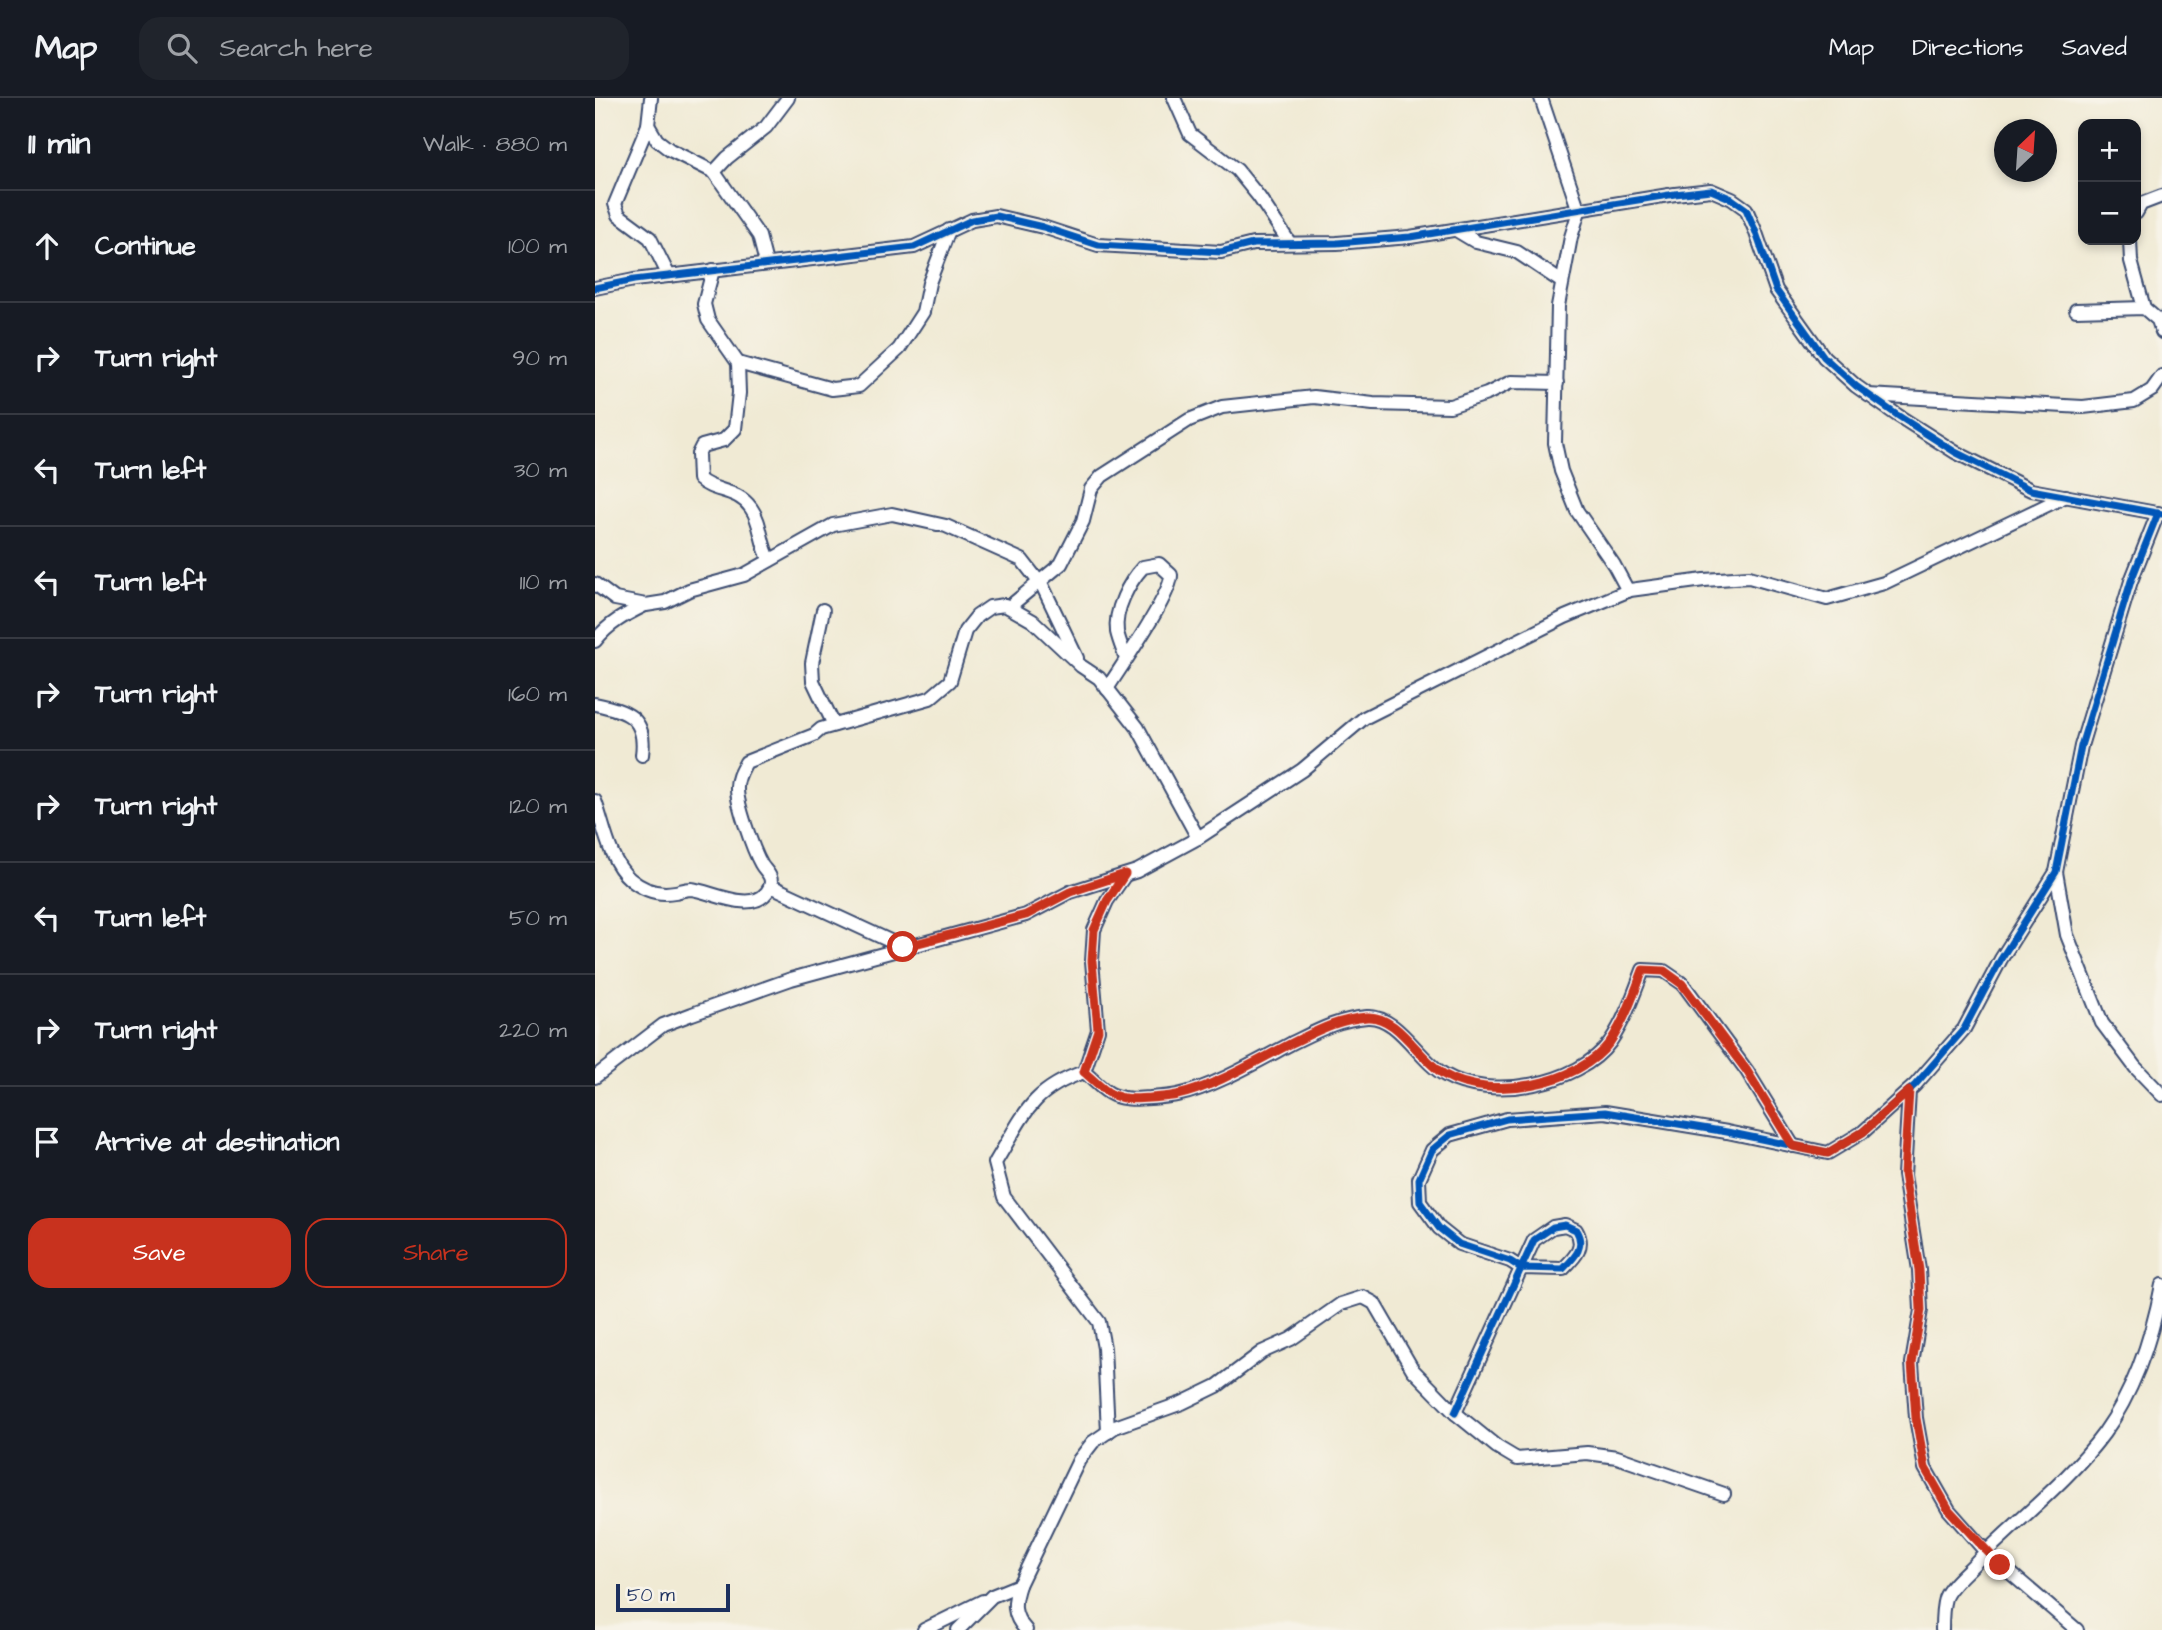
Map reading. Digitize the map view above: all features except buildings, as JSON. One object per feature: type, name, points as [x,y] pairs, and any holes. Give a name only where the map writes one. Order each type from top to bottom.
[{"type":"street","points":[[651,98],[648,125],[615,204],[619,215],[650,238],[669,275]]},
{"type":"street","points":[[714,172],[766,127],[788,98]]},
{"type":"street","points":[[1174,98],[1190,134],[1237,170],[1289,242]]},
{"type":"street","points":[[1541,98],[1579,211],[1571,237],[1558,306],[1555,443],[1561,471],[1577,511],[1614,565],[1627,591]]},
{"type":"street","points":[[648,125],[657,140],[670,150],[714,172],[759,236],[766,263]]},
{"type":"street","points":[[595,288],[669,275],[914,247],[972,220],[996,216],[1043,227],[1098,245],[1221,253],[1254,244],[1337,243],[1411,237],[1675,194],[1711,191],[1732,199],[1745,209],[1751,220],[1776,290],[1824,357],[1868,395],[1955,452],[2031,490],[2160,514],[2130,581],[2081,746],[2056,872],[2067,936],[2102,1024],[2135,1067],[2162,1095]]},
{"type":"street","points":[[2141,204],[2162,196]]},
{"type":"street","points":[[738,363],[832,389],[859,386],[899,349],[923,312],[929,283],[949,230]]},
{"type":"street","points":[[1456,230],[1476,242],[1517,252],[1562,282]]},
{"type":"street","points":[[2130,245],[2131,261],[2144,308],[2158,320],[2162,332]]},
{"type":"street","points":[[713,270],[704,304],[715,331],[738,363],[739,393],[735,429],[724,440],[702,446],[698,454],[699,479],[734,494],[750,506],[770,560]]},
{"type":"street","points":[[2076,310],[2144,308]]},
{"type":"street","points":[[1868,395],[2083,407],[2134,401],[2152,390],[2162,376]]},
{"type":"street","points":[[1009,607],[1061,564],[1083,522],[1091,489],[1102,476],[1175,428],[1222,407],[1314,397],[1373,404],[1450,407],[1511,382],[1557,383]]},
{"type":"street","points":[[595,1077],[663,1025],[791,979],[1026,915],[1070,892],[1125,874],[1165,857],[1302,770],[1364,718],[1565,617],[1627,591],[1667,584],[1749,577],[1826,599],[1884,583],[2066,496]]},
{"type":"street","points":[[595,641],[604,629],[618,618],[689,590],[744,575],[833,525],[892,514],[946,526],[1022,560],[1039,582],[1081,666]]},
{"type":"street","points":[[1107,689],[1126,659],[1171,581],[1171,575],[1159,564],[1143,566],[1123,598],[1117,630],[1126,659]]},
{"type":"street","points":[[595,584],[615,599],[646,605]]},
{"type":"street","points":[[595,801],[616,860],[625,873],[639,885],[664,893],[689,889],[741,901],[758,900],[766,895],[771,886],[771,878],[761,864],[749,835],[736,789],[746,762],[834,725],[930,698],[950,681],[965,631],[977,615],[990,607],[1009,607],[1033,621],[1081,666],[1099,678],[1138,728],[1198,838]]},
{"type":"street","points":[[824,610],[811,663],[813,681],[834,725]]},
{"type":"street","points":[[595,704],[622,710],[633,718],[642,730],[642,755]]},
{"type":"street","points":[[1455,1413],[1521,1268],[1534,1240],[1553,1227],[1565,1226],[1576,1230],[1580,1236],[1577,1255],[1563,1269],[1521,1268],[1510,1261],[1459,1244],[1439,1228],[1420,1202],[1419,1179],[1432,1150],[1450,1135],[1507,1119],[1605,1112],[1727,1132],[1828,1153],[1863,1132],[1909,1091],[1964,1029],[2001,958],[2056,872]]},
{"type":"street","points":[[1108,1432],[1104,1348],[1099,1322],[1004,1197],[995,1163],[1032,1102],[1050,1087],[1084,1072],[1098,1030],[1092,961],[1094,930],[1107,901],[1125,874]]},
{"type":"street","points":[[771,886],[903,947]]},
{"type":"street","points":[[1084,1072],[1112,1095],[1135,1099],[1178,1095],[1223,1078],[1337,1021],[1370,1017],[1395,1026],[1414,1049],[1443,1074],[1467,1086],[1499,1088],[1543,1082],[1584,1066],[1609,1043],[1630,1005],[1643,970],[1664,971],[1682,984],[1747,1071],[1793,1146]]},
{"type":"street","points":[[1909,1091],[1904,1174],[1919,1270],[1921,1310],[1912,1363],[1916,1418],[1925,1468],[1949,1510],[1986,1552],[2077,1630]]},
{"type":"street","points":[[1942,1630],[1945,1597],[1986,1552],[2070,1473],[2104,1433],[2137,1372],[2154,1326],[2162,1285]]},
{"type":"street","points":[[1020,1628],[1013,1602],[1019,1585],[1079,1460],[1093,1442],[1108,1432],[1217,1386],[1262,1352],[1291,1339],[1341,1304],[1363,1297],[1374,1303],[1413,1370],[1455,1413],[1497,1447],[1517,1459],[1587,1453],[1617,1457],[1724,1494]]},
{"type":"street","points":[[924,1630],[1019,1585]]},
{"type":"street","points":[[958,1630],[992,1597]]},
{"type":"cycle path","points":[[595,288],[634,280],[914,247],[972,220],[996,216],[1043,227],[1098,245],[1221,252],[1253,244],[1337,243],[1410,237],[1711,190],[1732,199],[1746,209],[1776,290],[1824,357],[1856,386],[1955,452],[2031,490],[2162,514]]},
{"type":"cycle path","points":[[1455,1413],[1534,1240],[1553,1227],[1565,1225],[1576,1230],[1580,1242],[1575,1256],[1563,1269],[1521,1268],[1510,1261],[1459,1244],[1439,1228],[1420,1202],[1419,1179],[1432,1150],[1450,1135],[1507,1119],[1605,1112],[1727,1132],[1828,1153],[1863,1132],[1915,1085],[1964,1029],[2001,959],[2056,872],[2081,746],[2131,581],[2158,513]]},
{"type":"route","points":[[903,947],[1026,915],[1070,892],[1125,874],[1107,901],[1094,930],[1092,961],[1098,1030],[1084,1072],[1112,1095],[1135,1099],[1178,1095],[1223,1078],[1337,1021],[1370,1017],[1395,1026],[1414,1049],[1443,1074],[1467,1086],[1499,1088],[1543,1082],[1584,1066],[1609,1043],[1630,1005],[1643,970],[1664,971],[1682,984],[1747,1071],[1793,1146],[1828,1153],[1863,1132],[1909,1091],[1904,1174],[1919,1270],[1921,1310],[1912,1363],[1916,1418],[1925,1468],[1949,1510],[2000,1565]]}]
